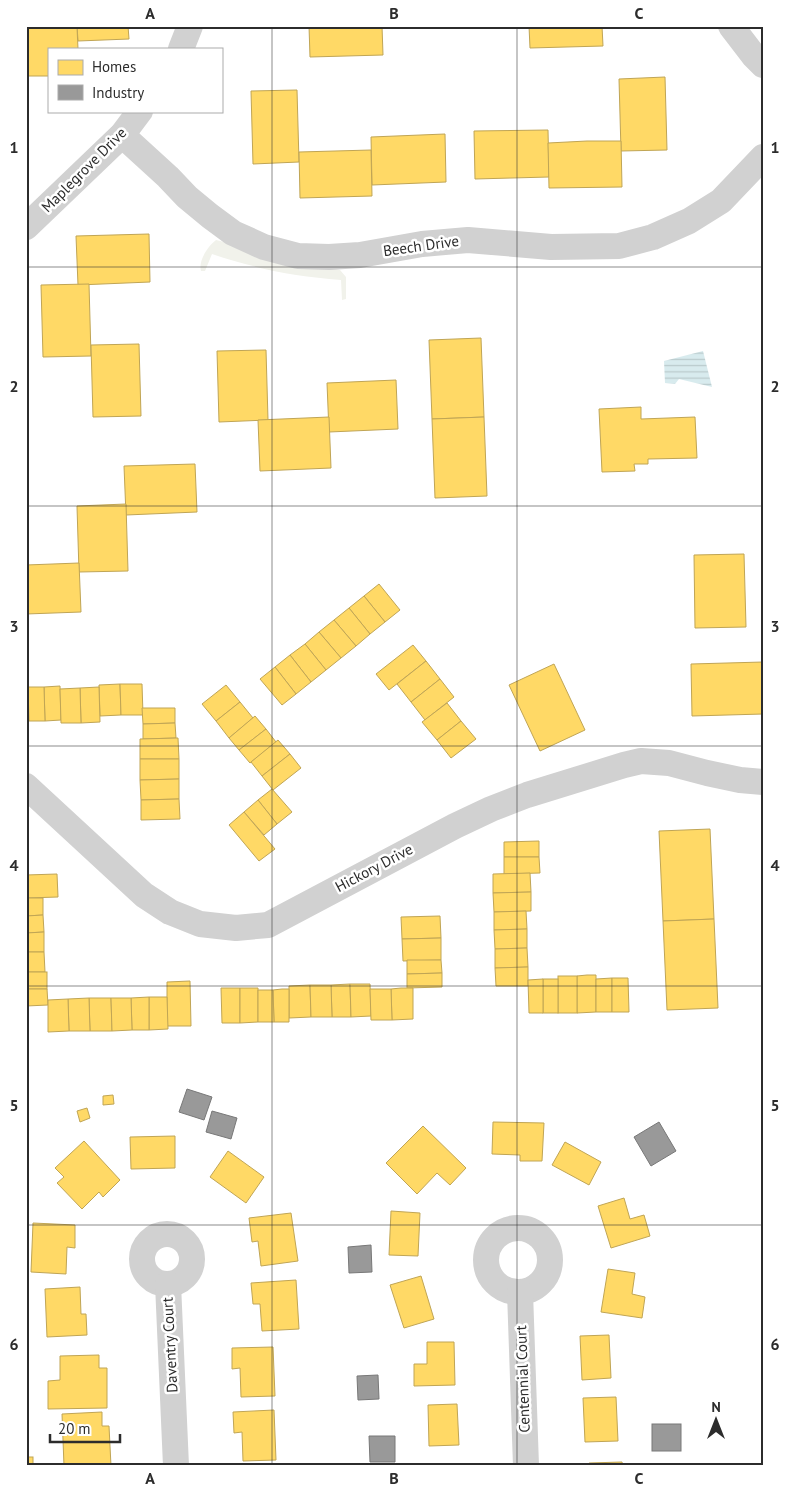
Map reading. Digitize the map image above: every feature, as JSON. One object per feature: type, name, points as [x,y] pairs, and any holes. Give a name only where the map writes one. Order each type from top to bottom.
[{"type":"street","points":[[180,48],[190,26]]},
{"type":"street","points":[[731,26],[754,56],[763,64]]},
{"type":"street","name":"Maplegrove Drive","points":[[26,227],[122,135],[139,112]]},
{"type":"street","name":"Beech Drive","points":[[122,135],[187,197],[233,233],[264,248],[298,256],[330,257],[360,255],[422,244],[468,240],[551,247],[588,248],[619,246],[653,237],[689,221],[721,201],[763,158]]},
{"type":"street","name":"Hickory Drive","points":[[26,786],[144,895],[170,912],[200,924],[236,928],[268,925],[455,826],[491,809],[624,765],[641,761],[669,762],[740,780],[763,782]]},
{"type":"street","name":"Daventry Court","points":[[168,1284],[176,1466]]},
{"type":"street","name":"Centennial Court","points":[[520,1292],[526,1466]]},
{"type":"shaded area","points":[[216,240],[340,270],[346,277],[346,299],[342,300],[341,280],[275,271],[212,254],[205,271],[201,271],[200,267],[204,254]]},
{"type":"shaded area","points":[[703,351],[712,387],[679,379],[675,384],[665,383],[664,361]]},
{"type":"building: Homes","points":[[77,26],[128,26],[129,39],[78,41]]},
{"type":"building: Homes","points":[[309,26],[382,26],[383,55],[310,57]]},
{"type":"building: Homes","points":[[529,26],[602,26],[603,46],[530,48]]},
{"type":"building: Homes","points":[[77,27],[78,48],[48,48],[48,76],[26,76],[26,28]]},
{"type":"building: Homes","points":[[665,77],[667,150],[621,151],[619,79]]},
{"type":"building: Homes","points":[[297,90],[299,162],[253,164],[251,91]]},
{"type":"building: Homes","points":[[548,130],[549,177],[475,179],[474,131]]},
{"type":"building: Homes","points":[[445,134],[446,182],[372,185],[371,137]]},
{"type":"building: Homes","points":[[621,141],[622,187],[549,188],[548,143]]},
{"type":"building: Homes","points":[[371,150],[372,196],[300,198],[299,152]]},
{"type":"building: Homes","points":[[149,234],[150,282],[78,285],[76,236]]},
{"type":"building: Homes","points":[[89,284],[91,356],[43,357],[41,285]]},
{"type":"building: Homes","points":[[481,338],[484,417],[432,419],[429,340]]},
{"type":"building: Homes","points":[[139,344],[141,416],[93,417],[91,345]]},
{"type":"building: Homes","points":[[266,350],[268,420],[219,422],[217,351]]},
{"type":"building: Homes","points":[[396,380],[398,429],[329,432],[327,383]]},
{"type":"building: Homes","points":[[641,407],[641,419],[695,417],[697,458],[648,459],[648,464],[634,464],[635,471],[602,472],[599,409]]},
{"type":"building: Homes","points":[[329,417],[331,468],[260,471],[258,420]]},
{"type":"building: Homes","points":[[484,417],[487,496],[435,498],[432,419]]},
{"type":"building: Homes","points":[[195,464],[197,512],[126,515],[124,466]]},
{"type":"building: Homes","points":[[126,504],[128,571],[79,572],[77,506]]},
{"type":"building: Homes","points":[[744,554],[746,627],[695,628],[694,555]]},
{"type":"building: Homes","points":[[79,563],[81,612],[26,614],[26,565]]},
{"type":"building: Homes","points":[[379,584],[400,610],[385,622],[364,596]]},
{"type":"building: Homes","points":[[364,596],[385,622],[370,634],[349,608]]},
{"type":"building: Homes","points":[[349,608],[370,634],[356,646],[334,620]]},
{"type":"building: Homes","points":[[334,620],[356,646],[341,658],[319,632]]},
{"type":"building: Homes","points":[[319,632],[341,658],[326,670],[305,644]]},
{"type":"building: Homes","points":[[305,644],[326,670],[311,682],[290,655]]},
{"type":"building: Homes","points":[[413,645],[426,661],[389,690],[376,674]]},
{"type":"building: Homes","points":[[290,655],[311,682],[296,694],[275,667]]},
{"type":"building: Homes","points":[[426,661],[440,679],[411,702],[397,684]]},
{"type":"building: Homes","points":[[763,662],[763,714],[692,716],[691,664]]},
{"type":"building: Homes","points":[[554,664],[585,730],[540,751],[509,685]]},
{"type":"building: Homes","points":[[275,667],[296,694],[282,705],[260,679]]},
{"type":"building: Homes","points":[[440,679],[454,697],[425,720],[411,702]]},
{"type":"building: Homes","points":[[120,684],[121,715],[100,716],[99,685]]},
{"type":"building: Homes","points":[[120,684],[142,684],[143,715],[121,715]]},
{"type":"building: Homes","points":[[226,685],[240,702],[216,721],[202,704]]},
{"type":"building: Homes","points":[[60,686],[61,720],[45,721],[44,687]]},
{"type":"building: Homes","points":[[28,687],[44,687],[45,721],[29,721]]},
{"type":"building: Homes","points":[[99,687],[100,722],[81,723],[80,688]]},
{"type":"building: Homes","points":[[80,688],[81,723],[61,723],[60,689]]},
{"type":"building: Homes","points":[[240,702],[253,718],[229,738],[216,721]]},
{"type":"building: Homes","points":[[447,703],[461,721],[437,740],[422,722]]},
{"type":"building: Homes","points":[[142,708],[175,708],[175,723],[143,724]]},
{"type":"building: Homes","points":[[255,716],[266,729],[239,750],[229,738]]},
{"type":"building: Homes","points":[[461,721],[476,739],[451,758],[437,740]]},
{"type":"building: Homes","points":[[175,723],[176,738],[143,739],[143,724]]},
{"type":"building: Homes","points":[[266,729],[276,742],[250,763],[239,750]]},
{"type":"building: Homes","points":[[178,738],[179,759],[140,759],[140,739]]},
{"type":"building: Homes","points":[[278,740],[290,754],[262,776],[251,762]]},
{"type":"building: Homes","points":[[290,754],[301,768],[273,790],[262,776]]},
{"type":"building: Homes","points":[[140,759],[179,759],[179,779],[140,780]]},
{"type":"building: Homes","points":[[179,779],[179,799],[141,800],[140,780]]},
{"type":"building: Homes","points":[[272,789],[292,812],[277,824],[258,800]]},
{"type":"building: Homes","points":[[179,799],[180,819],[141,820],[141,800]]},
{"type":"building: Homes","points":[[258,800],[277,824],[264,835],[244,812]]},
{"type":"building: Homes","points":[[244,812],[275,849],[259,861],[229,825]]},
{"type":"building: Homes","points":[[710,829],[714,919],[663,921],[659,831]]},
{"type":"building: Homes","points":[[539,841],[539,857],[504,857],[504,842]]},
{"type":"building: Homes","points":[[504,857],[539,857],[540,873],[504,874]]},
{"type":"building: Homes","points":[[530,873],[531,892],[493,893],[493,874]]},
{"type":"building: Homes","points":[[57,874],[58,897],[26,898],[26,875]]},
{"type":"building: Homes","points":[[531,892],[531,911],[494,912],[493,893]]},
{"type":"building: Homes","points":[[26,898],[43,898],[43,915],[26,916]]},
{"type":"building: Homes","points":[[526,911],[527,929],[494,930],[494,912]]},
{"type":"building: Homes","points":[[43,915],[44,932],[26,933],[26,916]]},
{"type":"building: Homes","points":[[440,916],[441,938],[402,939],[401,917]]},
{"type":"building: Homes","points":[[714,919],[718,1008],[667,1010],[663,921]]},
{"type":"building: Homes","points":[[527,929],[527,948],[495,949],[494,930]]},
{"type":"building: Homes","points":[[44,932],[44,952],[26,952],[26,933]]},
{"type":"building: Homes","points":[[441,938],[441,960],[403,961],[402,939]]},
{"type":"building: Homes","points":[[527,948],[528,967],[495,968],[495,949]]},
{"type":"building: Homes","points":[[26,952],[44,952],[45,972],[26,972]]},
{"type":"building: Homes","points":[[407,960],[441,960],[442,973],[407,974]]},
{"type":"building: Homes","points":[[528,967],[528,986],[496,986],[495,968]]},
{"type":"building: Homes","points":[[26,972],[47,972],[47,989],[26,989]]},
{"type":"building: Homes","points":[[442,973],[442,987],[407,988],[407,974]]},
{"type":"building: Homes","points":[[596,975],[596,1012],[577,1013],[577,976]]},
{"type":"building: Homes","points":[[558,976],[577,976],[577,1013],[558,1013]]},
{"type":"building: Homes","points":[[612,978],[612,1012],[596,1012],[596,979]]},
{"type":"building: Homes","points":[[612,978],[628,978],[629,1012],[612,1012]]},
{"type":"building: Homes","points":[[543,979],[558,979],[558,1013],[543,1013]]},
{"type":"building: Homes","points":[[543,979],[543,1013],[529,1013],[528,980]]},
{"type":"building: Homes","points":[[190,981],[191,1026],[167,1026],[167,982]]},
{"type":"building: Homes","points":[[350,984],[351,1017],[332,1017],[331,985]]},
{"type":"building: Homes","points":[[350,984],[370,984],[371,1016],[351,1017]]},
{"type":"building: Homes","points":[[310,985],[311,1017],[289,1018],[289,986]]},
{"type":"building: Homes","points":[[310,985],[331,985],[332,1017],[311,1017]]},
{"type":"building: Homes","points":[[221,988],[240,988],[240,1023],[222,1023]]},
{"type":"building: Homes","points":[[240,988],[258,988],[258,1022],[240,1023]]},
{"type":"building: Homes","points":[[413,988],[413,1019],[392,1020],[391,989]]},
{"type":"building: Homes","points":[[26,989],[47,989],[48,1005],[26,1006]]},
{"type":"building: Homes","points":[[289,989],[289,1022],[274,1022],[273,990]]},
{"type":"building: Homes","points":[[370,989],[391,989],[392,1020],[371,1020]]},
{"type":"building: Homes","points":[[258,990],[273,990],[274,1022],[258,1022]]},
{"type":"building: Homes","points":[[149,997],[167,997],[168,1029],[149,1030]]},
{"type":"building: Homes","points":[[149,997],[149,1030],[132,1030],[131,998]]},
{"type":"building: Homes","points":[[89,998],[111,998],[112,1031],[90,1031]]},
{"type":"building: Homes","points":[[89,998],[90,1031],[69,1031],[68,999]]},
{"type":"building: Homes","points":[[111,998],[131,998],[132,1030],[112,1031]]},
{"type":"building: Homes","points":[[68,999],[69,1031],[48,1032],[48,1000]]},
{"type":"building: Homes","points":[[113,1095],[114,1104],[103,1105],[103,1096]]},
{"type":"building: Homes","points":[[87,1108],[90,1118],[80,1122],[77,1111]]},
{"type":"building: Homes","points":[[493,1122],[544,1123],[542,1161],[520,1161],[520,1155],[492,1154]]},
{"type":"building: Homes","points":[[423,1126],[466,1168],[450,1185],[437,1173],[417,1194],[386,1163]]},
{"type":"building: Homes","points":[[175,1136],[175,1168],[131,1169],[130,1137]]},
{"type":"building: Homes","points":[[84,1141],[120,1180],[103,1197],[99,1192],[82,1209],[57,1183],[64,1177],[55,1168]]},
{"type":"building: Homes","points":[[565,1142],[601,1162],[589,1185],[552,1165]]},
{"type":"building: Homes","points":[[228,1151],[264,1177],[246,1203],[210,1177]]},
{"type":"building: Homes","points":[[624,1198],[630,1219],[644,1215],[650,1236],[611,1248],[598,1206]]},
{"type":"building: Homes","points":[[391,1211],[420,1213],[418,1256],[389,1255]]},
{"type":"building: Homes","points":[[291,1213],[298,1261],[261,1266],[258,1241],[252,1242],[249,1218]]},
{"type":"building: Homes","points":[[33,1223],[75,1225],[75,1248],[67,1247],[66,1274],[31,1272]]},
{"type":"building: Homes","points":[[608,1269],[635,1273],[632,1294],[645,1297],[642,1318],[601,1312]]},
{"type":"building: Homes","points":[[421,1276],[434,1319],[404,1328],[390,1285]]},
{"type":"building: Homes","points":[[296,1280],[299,1329],[262,1331],[260,1304],[253,1304],[251,1283]]},
{"type":"building: Homes","points":[[80,1287],[81,1314],[86,1314],[87,1335],[47,1337],[45,1289]]},
{"type":"building: Homes","points":[[609,1335],[611,1378],[582,1380],[580,1336]]},
{"type":"building: Homes","points":[[427,1342],[454,1342],[455,1385],[414,1386],[414,1364],[427,1364]]},
{"type":"building: Homes","points":[[273,1347],[275,1396],[241,1397],[240,1368],[232,1369],[232,1348]]},
{"type":"building: Homes","points":[[99,1355],[99,1368],[107,1368],[107,1408],[48,1409],[48,1381],[60,1380],[60,1356]]},
{"type":"building: Homes","points":[[616,1397],[618,1441],[585,1442],[583,1398]]},
{"type":"building: Homes","points":[[457,1404],[459,1445],[429,1446],[428,1405]]},
{"type":"building: Homes","points":[[274,1410],[276,1460],[243,1461],[242,1432],[234,1433],[233,1412]]},
{"type":"building: Homes","points":[[102,1412],[102,1426],[109,1426],[111,1466],[64,1466],[62,1414]]},
{"type":"building: Homes","points":[[26,1457],[33,1457],[33,1466],[26,1466]]},
{"type":"building: Homes","points":[[622,1462],[623,1466],[590,1466],[589,1463]]},
{"type":"building: Industry","points":[[187,1089],[212,1097],[204,1120],[179,1112]]},
{"type":"building: Industry","points":[[212,1111],[237,1118],[231,1139],[206,1132]]},
{"type":"building: Industry","points":[[659,1122],[676,1151],[651,1166],[634,1137]]},
{"type":"building: Industry","points":[[371,1245],[372,1272],[349,1273],[348,1247]]},
{"type":"building: Industry","points":[[378,1375],[379,1399],[358,1400],[357,1376]]},
{"type":"building: Industry","points":[[652,1424],[681,1424],[681,1451],[652,1451]]},
{"type":"building: Industry","points":[[369,1436],[395,1436],[395,1462],[370,1462]]}]
